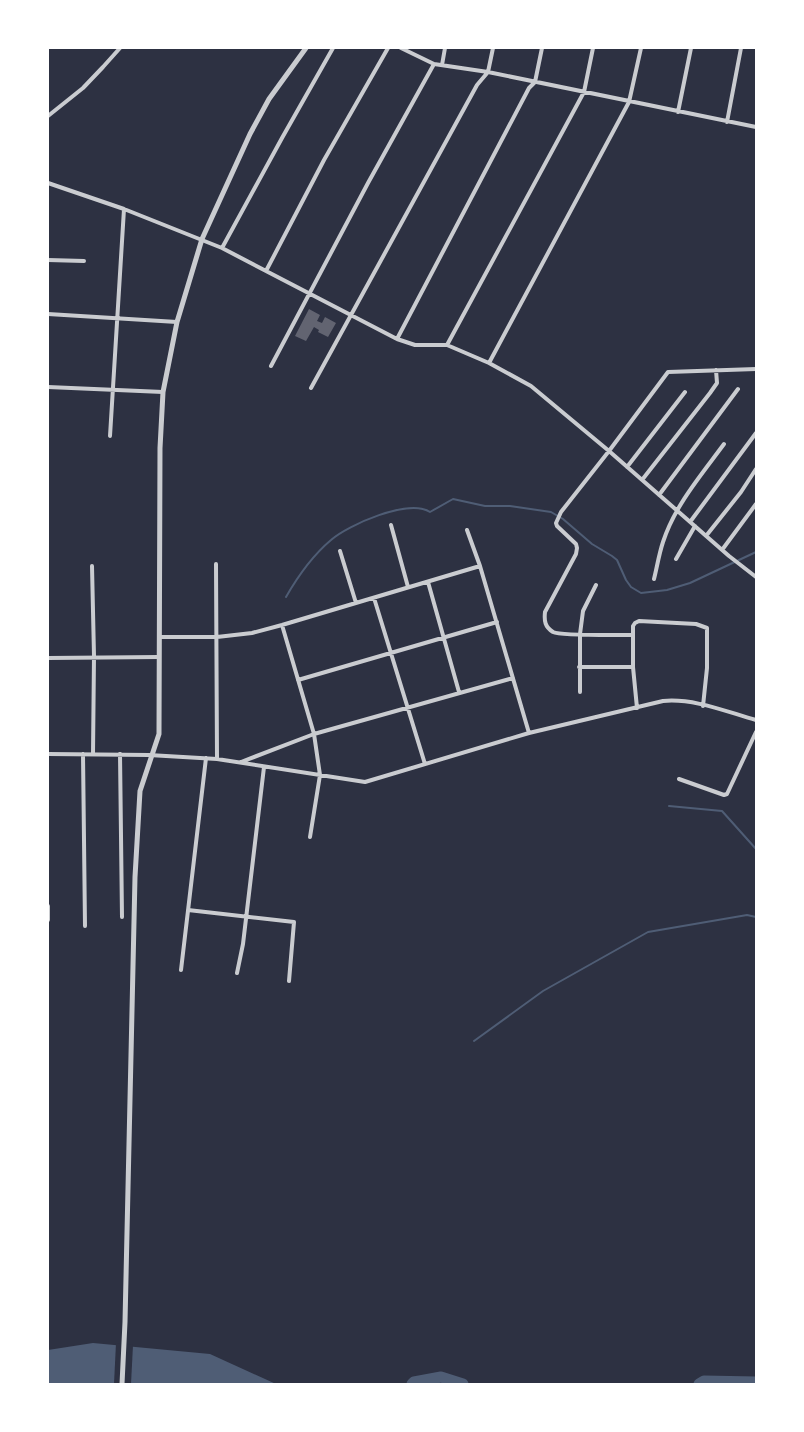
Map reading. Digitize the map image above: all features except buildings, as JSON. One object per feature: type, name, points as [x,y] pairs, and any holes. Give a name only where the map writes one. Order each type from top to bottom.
[{"type":"street","points":[[48,116],[83,88],[104,68],[120,48]]},
{"type":"street","points":[[122,1384],[125,1322],[134,877],[140,792],[159,734],[160,458],[163,392],[177,322],[202,239],[250,134],[269,99],[306,48]]},
{"type":"street","points":[[222,248],[333,48]]},
{"type":"street","points":[[266,271],[324,160],[388,48]]},
{"type":"street","points":[[401,48],[434,64],[488,72],[756,127]]},
{"type":"street","points":[[442,65],[446,48]]},
{"type":"street","points":[[311,388],[477,85],[488,72],[493,48]]},
{"type":"street","points":[[397,339],[529,88],[535,82],[542,48]]},
{"type":"street","points":[[447,345],[584,92],[593,48]]},
{"type":"street","points":[[489,363],[629,102],[641,48]]},
{"type":"street","points":[[678,112],[691,48]]},
{"type":"street","points":[[727,122],[741,48]]},
{"type":"street","points":[[271,366],[368,183],[434,64]]},
{"type":"street","points":[[48,183],[124,209],[202,239],[397,339],[415,345],[447,345],[489,363],[537,390],[729,556],[756,577]]},
{"type":"street","points":[[110,436],[124,209]]},
{"type":"street","points":[[48,260],[84,261]]},
{"type":"street","points":[[48,314],[177,322]]},
{"type":"street","points":[[633,635],[562,635],[555,634],[547,628],[544,612],[576,554],[577,548],[576,544],[557,526],[557,520],[561,512],[668,372],[756,369]]},
{"type":"street","points":[[642,480],[710,394],[717,383],[716,370]]},
{"type":"street","points":[[48,387],[163,392]]},
{"type":"street","points":[[659,495],[738,389]]},
{"type":"street","points":[[627,467],[685,392]]},
{"type":"street","points":[[690,522],[756,433]]},
{"type":"street","points":[[654,579],[664,540],[678,511],[696,481],[724,444]]},
{"type":"street","points":[[706,536],[741,492],[756,469]]},
{"type":"street","points":[[722,550],[756,504]]},
{"type":"street","points":[[391,525],[408,587]]},
{"type":"street","points":[[676,558],[695,526]]},
{"type":"street","points":[[467,530],[480,566],[529,733]]},
{"type":"street","points":[[340,551],[356,603]]},
{"type":"street","points":[[216,564],[217,759]]},
{"type":"street","points":[[92,566],[94,656],[93,754]]},
{"type":"street","points":[[160,637],[217,637],[252,633],[480,566]]},
{"type":"street","points":[[428,582],[459,692]]},
{"type":"street","points":[[580,692],[580,634],[583,611],[596,585]]},
{"type":"street","points":[[374,598],[424,764]]},
{"type":"street","points":[[637,708],[633,667],[633,635],[635,622],[638,621],[696,624],[707,628],[707,668],[703,706]]},
{"type":"street","points":[[298,680],[497,622]]},
{"type":"street","points":[[282,625],[314,734],[320,775],[310,837]]},
{"type":"street","points":[[48,658],[94,656],[159,657]]},
{"type":"street","points":[[579,667],[633,667]]},
{"type":"street","points":[[241,762],[314,734],[513,678]]},
{"type":"street","points":[[48,754],[120,754],[206,758],[365,782],[529,733],[668,701],[703,706],[756,720]]},
{"type":"street","points":[[679,779],[724,795],[727,794],[756,732]]},
{"type":"street","points":[[83,754],[85,926]]},
{"type":"street","points":[[120,754],[122,917]]},
{"type":"street","points":[[181,970],[206,758]]},
{"type":"street","points":[[237,973],[242,954],[264,767]]},
{"type":"street","points":[[48,906],[48,920]]},
{"type":"street","points":[[188,910],[294,922],[289,981]]},
{"type":"water","points":[[93,1343],[210,1354],[276,1384],[48,1384],[48,1350]]},
{"type":"pier","points":[[116,1343],[133,1345],[131,1384],[114,1384]]},
{"type":"waterway","points":[[286,597],[312,560],[324,546],[339,534],[379,515],[408,508],[430,512],[453,499],[485,506],[510,506],[551,512],[563,519],[592,544],[617,560],[631,587],[641,593],[667,590],[690,583],[756,552]]},
{"type":"waterway","points":[[669,806],[722,811],[756,849]]},
{"type":"waterway","points":[[474,1041],[543,991],[648,932],[747,915],[756,917]]},
{"type":"waterway","points":[[412,1384],[441,1377],[463,1384]]},
{"type":"waterway","points":[[699,1384],[704,1381],[756,1382]]}]
